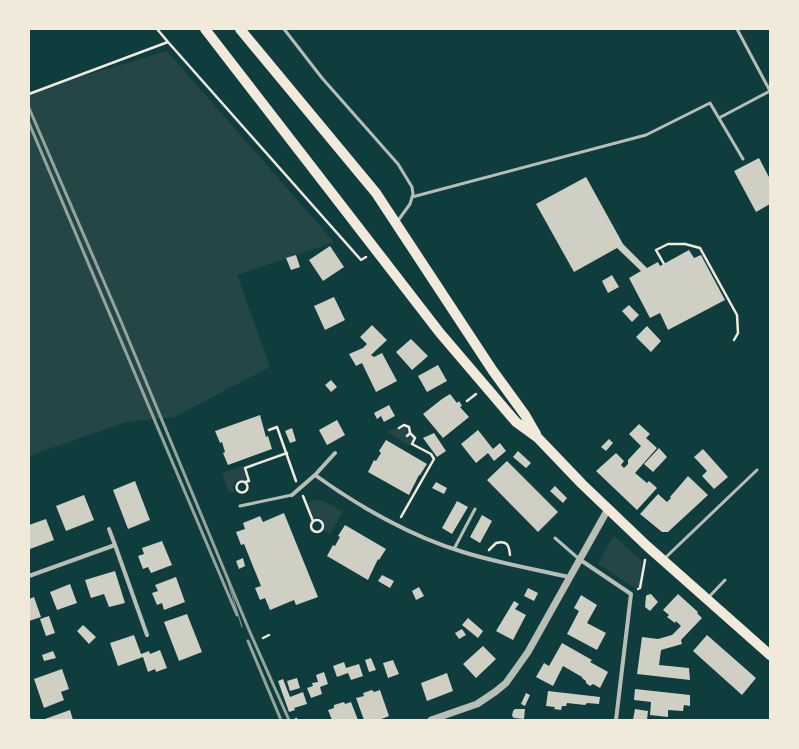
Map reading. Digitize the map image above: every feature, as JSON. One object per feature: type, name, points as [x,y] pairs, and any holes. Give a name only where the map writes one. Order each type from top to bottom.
[{"type":"main road","points":[[205,29],[440,333],[516,422],[538,438],[582,484],[662,560],[770,654]]},
{"type":"main road","points":[[240,29],[376,193],[493,371],[525,415],[538,438]]},
{"type":"street","points":[[292,495],[316,475],[336,453]]},
{"type":"street","points":[[316,475],[340,493],[366,509],[432,541],[492,561],[569,577]]},
{"type":"street","points":[[431,720],[477,704],[496,692],[506,683],[528,652],[608,509]]},
{"type":"street","points":[[109,529],[147,634]]},
{"type":"street","points":[[29,576],[115,546]]},
{"type":"street","points":[[579,559],[631,594],[616,720]]},
{"type":"lane","points":[[284,29],[322,78],[398,164],[412,187],[410,204],[396,224]]},
{"type":"lane","points":[[719,118],[770,91],[737,29]]},
{"type":"lane","points":[[412,196],[646,135],[710,103],[743,159]]},
{"type":"lane","points":[[662,560],[757,470]]},
{"type":"lane","points":[[240,506],[292,495]]},
{"type":"lane","points":[[454,549],[475,509]]},
{"type":"lane","points":[[555,538],[579,559]]},
{"type":"lane","points":[[707,598],[725,580]]},
{"type":"path","points":[[157,29],[361,260]]},
{"type":"path","points":[[29,94],[168,42]]},
{"type":"path","points":[[664,264],[656,250],[668,244],[685,244],[700,248],[737,315],[738,333],[734,340]]},
{"type":"path","points":[[468,401],[478,392]]},
{"type":"path","points":[[399,428],[404,425],[407,426],[415,438],[412,444],[430,454],[434,458],[401,517]]},
{"type":"path","points":[[269,430],[277,427],[296,481]]},
{"type":"path","points":[[407,436],[410,432]]},
{"type":"path","points":[[245,482],[247,487],[246,490],[243,493],[238,492],[236,485],[241,481],[245,482],[249,480],[245,468],[287,453]]},
{"type":"path","points":[[301,488],[313,521],[311,524],[312,528],[314,532],[320,531],[323,527],[322,523],[319,520],[313,521]]},
{"type":"path","points":[[489,551],[496,543],[504,542],[507,543],[510,556]]},
{"type":"path","points":[[631,594],[640,588],[647,546]]},
{"type":"path","points":[[263,638],[269,635]]},
{"type":"shaded area","points":[[167,51],[334,242],[237,275],[270,367],[174,417],[126,422],[29,456],[29,92]]},
{"type":"shaded area","points":[[398,427],[401,429],[405,427],[408,429],[406,434],[408,437],[410,435],[414,439],[410,446],[387,432]]},
{"type":"shaded area","points":[[243,466],[248,480],[239,480],[235,482],[233,487],[234,492],[229,493],[222,473]]},
{"type":"shaded area","points":[[315,500],[322,500],[343,512],[330,534],[324,530],[325,525],[322,520],[319,518],[314,519],[308,503]]},
{"type":"shaded area","points":[[615,537],[642,561],[639,587],[635,588],[598,564],[612,538]]},
{"type":"building","points":[[759,158],[770,179],[770,204],[756,212],[734,171]]},
{"type":"building","points":[[586,177],[623,244],[647,268],[658,262],[660,266],[689,250],[694,258],[701,255],[725,300],[668,330],[660,313],[650,318],[629,278],[641,271],[617,248],[574,272],[536,204]]},
{"type":"building","points":[[330,246],[344,267],[323,281],[309,260]]},
{"type":"building","points":[[296,255],[300,267],[291,270],[286,258]]},
{"type":"building","points":[[612,275],[619,287],[608,293],[602,281]]},
{"type":"building","points":[[334,297],[345,320],[325,330],[314,306]]},
{"type":"building","points":[[629,305],[639,315],[632,322],[622,311]]},
{"type":"building","points":[[372,325],[387,340],[371,355],[374,357],[382,353],[397,381],[376,392],[362,363],[356,366],[349,354],[363,348],[367,344],[360,337]]},
{"type":"building","points":[[647,326],[661,341],[651,352],[636,337]]},
{"type":"building","points":[[411,339],[428,356],[412,370],[396,352]]},
{"type":"building","points":[[438,365],[447,381],[427,392],[418,376]]},
{"type":"building","points":[[331,380],[337,387],[331,392],[325,385]]},
{"type":"building","points":[[450,394],[457,403],[459,401],[462,406],[460,407],[469,417],[443,438],[423,414]]},
{"type":"building","points":[[389,405],[395,416],[384,422],[381,416],[377,419],[374,413]]},
{"type":"building","points":[[260,415],[266,437],[268,436],[272,449],[228,465],[223,453],[225,452],[222,442],[220,443],[215,431]]},
{"type":"building","points":[[337,420],[345,435],[327,445],[319,430]]},
{"type":"building","points":[[639,424],[650,434],[646,438],[657,448],[635,473],[647,483],[649,481],[657,488],[637,510],[596,471],[616,453],[624,461],[621,465],[624,468],[628,464],[628,460],[641,446],[629,434]]},
{"type":"building","points":[[292,428],[296,441],[290,443],[285,431]]},
{"type":"building","points":[[478,430],[493,449],[500,443],[506,451],[494,461],[488,453],[476,463],[461,444]]},
{"type":"building","points":[[434,433],[446,451],[437,457],[423,438]]},
{"type":"building","points":[[609,439],[613,443],[606,451],[601,447]]},
{"type":"building","points":[[386,440],[427,464],[419,475],[409,495],[368,472],[374,460],[376,461],[381,453],[379,451]]},
{"type":"building","points":[[659,448],[667,457],[653,472],[644,464]]},
{"type":"building","points":[[703,449],[728,477],[714,489],[702,476],[707,471],[694,457]]},
{"type":"building","points":[[518,451],[531,463],[526,468],[513,457]]},
{"type":"building","points":[[507,461],[558,512],[538,532],[487,480]]},
{"type":"building","points":[[688,476],[708,495],[668,532],[662,532],[640,514],[658,494],[667,502]]},
{"type":"building","points":[[135,481],[150,520],[128,529],[113,490]]},
{"type":"building","points":[[436,482],[447,488],[444,494],[432,488]]},
{"type":"building","points":[[555,486],[567,498],[563,503],[550,491]]},
{"type":"building","points":[[84,495],[94,520],[66,531],[56,506]]},
{"type":"building","points":[[457,501],[468,507],[452,534],[442,528]]},
{"type":"building","points":[[284,513],[318,597],[296,605],[294,600],[270,610],[265,598],[260,600],[255,588],[261,586],[244,544],[241,545],[236,532],[245,529],[243,523],[260,516],[263,522]]},
{"type":"building","points":[[482,515],[492,521],[480,543],[470,537]]},
{"type":"building","points":[[46,519],[54,540],[30,549],[29,525]]},
{"type":"building","points":[[345,525],[386,549],[379,560],[378,559],[368,580],[327,556],[333,545],[335,546],[340,537],[338,536]]},
{"type":"building","points":[[162,541],[172,565],[151,573],[148,567],[143,569],[138,556],[144,554],[142,548]]},
{"type":"building","points":[[243,558],[245,566],[239,569],[236,561]]},
{"type":"building","points":[[115,571],[125,603],[109,607],[104,594],[91,598],[85,580]]},
{"type":"building","points":[[382,575],[394,581],[390,588],[378,581]]},
{"type":"building","points":[[176,577],[185,602],[164,610],[162,603],[157,605],[152,593],[158,591],[155,585]]},
{"type":"building","points":[[70,584],[77,603],[57,610],[50,592]]},
{"type":"building","points":[[419,587],[424,596],[416,600],[412,591]]},
{"type":"building","points":[[528,588],[538,593],[534,601],[524,596]]},
{"type":"building","points":[[651,594],[658,602],[650,611],[645,607],[646,596]]},
{"type":"building","points":[[678,594],[698,612],[697,613],[702,618],[681,640],[682,644],[661,650],[659,665],[689,668],[690,680],[637,674],[642,637],[658,639],[672,635],[681,626],[676,621],[675,623],[667,617],[669,615],[663,610]]},
{"type":"building","points":[[581,595],[597,605],[587,623],[606,633],[597,650],[567,634],[579,611],[574,608]]},
{"type":"building","points":[[34,597],[41,617],[29,621],[29,599]]},
{"type":"building","points":[[514,601],[519,604],[515,609],[526,615],[513,640],[496,631]]},
{"type":"building","points":[[187,614],[202,652],[179,661],[164,622]]},
{"type":"building","points":[[49,616],[55,633],[46,636],[40,619]]},
{"type":"building","points":[[468,618],[483,631],[478,638],[462,625]]},
{"type":"building","points":[[83,625],[96,637],[89,644],[77,631]]},
{"type":"building","points":[[462,629],[466,635],[459,639],[455,633]]},
{"type":"building","points":[[134,635],[141,654],[149,651],[150,654],[160,650],[167,668],[156,672],[155,669],[148,672],[143,657],[118,666],[110,643]]},
{"type":"building","points":[[707,635],[756,678],[742,695],[693,651]]},
{"type":"building","points":[[562,643],[592,660],[590,662],[608,672],[600,688],[593,684],[590,686],[582,677],[563,666],[553,686],[536,677],[544,663],[549,666]]},
{"type":"building","points":[[483,646],[496,659],[476,678],[463,664]]},
{"type":"building","points":[[53,651],[56,658],[44,661],[42,655]]},
{"type":"building","points":[[371,658],[376,670],[369,672],[365,660]]},
{"type":"building","points":[[393,660],[399,674],[388,678],[383,663]]},
{"type":"building","points":[[344,662],[346,668],[359,664],[363,676],[351,680],[348,673],[337,677],[333,666]]},
{"type":"building","points":[[62,669],[69,689],[61,692],[64,700],[44,708],[34,679]]},
{"type":"building","points":[[324,672],[328,684],[320,687],[322,694],[311,698],[307,688],[313,686],[312,683],[318,682],[316,675]]},
{"type":"building","points":[[447,673],[453,691],[427,701],[421,683]]},
{"type":"building","points":[[297,678],[300,688],[290,691],[287,681]]},
{"type":"building","points":[[283,679],[290,697],[303,692],[307,704],[294,708],[295,710],[289,712],[278,681]]},
{"type":"building","points":[[635,689],[690,695],[690,706],[684,705],[683,711],[668,710],[668,717],[650,715],[651,702],[634,700]]},
{"type":"building","points":[[372,690],[374,692],[380,690],[389,716],[379,720],[364,720],[356,698],[364,696],[363,693]]},
{"type":"building","points":[[548,691],[600,697],[599,704],[587,703],[585,705],[567,703],[566,706],[562,706],[561,710],[554,709],[555,707],[546,706]]},
{"type":"building","points":[[526,693],[530,695],[525,706],[521,704]]},
{"type":"building","points":[[344,702],[345,704],[351,702],[358,720],[332,720],[328,710],[334,708],[334,705]]},
{"type":"building","points":[[515,709],[525,709],[524,719],[514,718],[512,716]]},
{"type":"building","points":[[635,709],[648,711],[647,720],[633,720]]},
{"type":"building","points":[[70,710],[73,720],[42,720]]},
{"type":"tram line","points":[[224,569],[242,627]]},
{"type":"railway","points":[[29,108],[120,319],[249,630],[289,720]]},
{"type":"railway","points":[[29,123],[237,615]]},
{"type":"railway","points":[[248,641],[281,720]]}]
